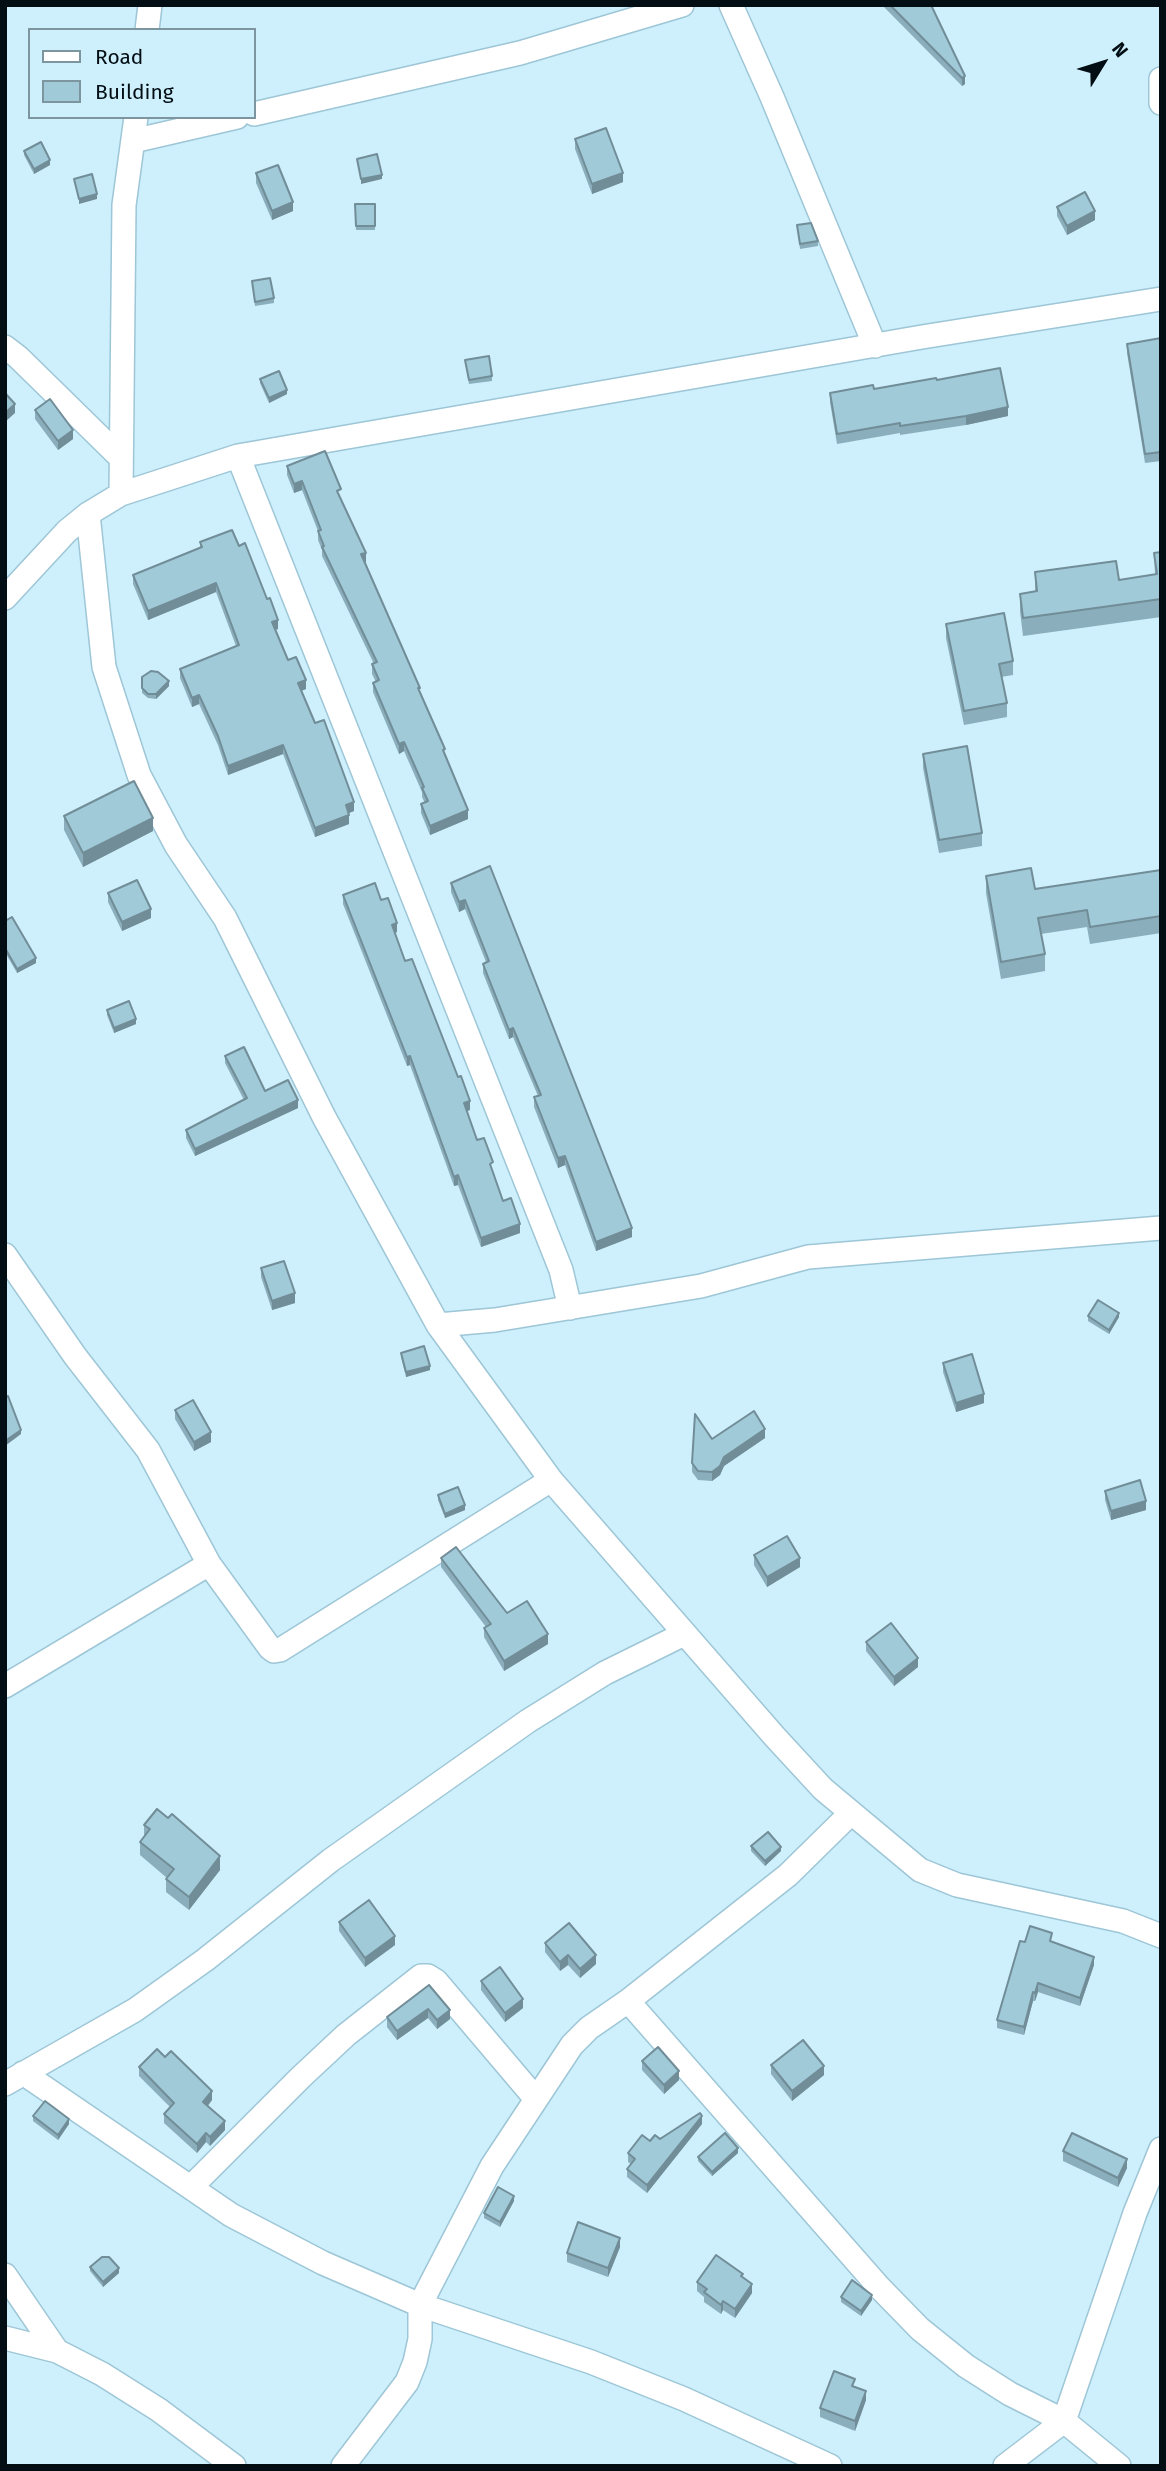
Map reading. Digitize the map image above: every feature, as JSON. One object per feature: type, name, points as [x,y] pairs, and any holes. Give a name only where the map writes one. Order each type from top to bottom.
[{"type":"street","points":[[147,28],[150,5]]},
{"type":"street","points":[[256,114],[520,53],[682,5]]},
{"type":"street","points":[[731,5],[875,346]]},
{"type":"street","points":[[1161,79],[1161,103]]},
{"type":"street","points":[[121,494],[124,205],[136,119]]},
{"type":"street","points":[[133,141],[228,119]]},
{"type":"street","points":[[5,598],[67,531],[88,514],[121,494],[238,456],[1161,299]]},
{"type":"street","points":[[5,347],[18,356],[120,457]]},
{"type":"street","points":[[238,456],[561,1270],[569,1308]]},
{"type":"street","points":[[88,514],[104,667],[139,775],[176,845],[225,918],[324,1116],[438,1325],[551,1480],[684,1634],[823,1788],[920,1870],[957,1885],[1123,1920],[1161,1936]]},
{"type":"street","points":[[438,1325],[495,1320],[614,1298],[701,1286],[808,1257],[1161,1228]]},
{"type":"street","points":[[5,1255],[75,1356],[148,1451],[209,1564],[274,1651],[280,1650],[551,1480]]},
{"type":"street","points":[[5,1686],[209,1564]]},
{"type":"street","points":[[684,1634],[605,1673],[528,1721],[331,1860],[205,1960],[135,2010],[14,2079],[191,2187],[231,2215],[323,2263],[420,2305],[591,2362],[684,2399],[830,2466]]},
{"type":"street","points":[[343,2466],[407,2382],[420,2339],[420,2305],[492,2166],[572,2045],[589,2028],[628,2001],[788,1875],[851,1813]]},
{"type":"street","points":[[191,2187],[346,2035],[421,1976],[428,1976],[436,1981],[536,2099]]},
{"type":"street","points":[[628,2001],[879,2287],[920,2329],[988,2380],[1064,2421],[1116,2465]]},
{"type":"street","points":[[1005,2466],[1064,2421],[1135,2213],[1161,2149]]},
{"type":"street","points":[[5,2275],[57,2351]]},
{"type":"street","points":[[5,2338],[57,2351],[102,2374],[159,2410],[234,2466]]},
{"type":"building","points":[[890,5],[931,5],[965,76],[962,78]]},
{"type":"building","points":[[606,128],[623,173],[592,184],[575,139]]},
{"type":"building","points":[[41,142],[50,160],[34,169],[24,151]]},
{"type":"building","points":[[377,154],[382,175],[361,179],[357,159]]},
{"type":"building","points":[[278,165],[293,202],[272,211],[256,173]]},
{"type":"building","points":[[92,174],[97,194],[79,199],[74,179]]},
{"type":"building","points":[[1085,192],[1095,211],[1067,226],[1057,207]]},
{"type":"building","points":[[355,204],[375,204],[375,226],[356,226]]},
{"type":"building","points":[[811,223],[818,241],[800,244],[797,225]]},
{"type":"building","points":[[270,278],[274,298],[255,302],[252,281]]},
{"type":"building","points":[[1161,338],[1161,452],[1145,454],[1127,344]]},
{"type":"building","points":[[489,356],[492,376],[469,380],[465,360]]},
{"type":"building","points":[[1000,368],[1008,407],[966,416],[900,426],[900,423],[837,434],[830,393],[873,385],[874,389],[936,378],[937,380]]},
{"type":"building","points":[[279,371],[287,390],[269,398],[260,379]]},
{"type":"building","points":[[5,393],[15,404],[5,413]]},
{"type":"building","points":[[50,399],[73,430],[58,441],[35,410]]},
{"type":"building","points":[[325,451],[341,489],[337,491],[366,553],[361,554],[420,688],[468,810],[430,826],[421,804],[428,801],[422,788],[424,787],[404,742],[399,744],[373,683],[379,680],[372,664],[377,662],[322,547],[324,546],[318,531],[321,530],[302,481],[294,484],[287,466]]},
{"type":"building","points":[[232,530],[239,546],[245,543],[267,599],[270,598],[278,620],[272,622],[288,660],[296,657],[306,680],[298,683],[315,723],[324,720],[354,802],[346,805],[349,815],[315,828],[283,745],[228,766],[199,695],[192,698],[180,669],[239,645],[216,583],[148,611],[133,575],[202,547],[200,542]]},
{"type":"building","points":[[1161,552],[1161,599],[1023,618],[1020,594],[1037,591],[1035,572],[1116,561],[1119,580],[1157,574],[1154,553]]},
{"type":"building","points":[[1004,613],[1013,661],[999,664],[1007,703],[964,711],[946,624]]},
{"type":"building","points":[[151,671],[158,672],[169,681],[156,694],[148,694],[142,688],[142,677]]},
{"type":"building","points":[[967,746],[982,833],[939,840],[923,754]]},
{"type":"building","points":[[134,781],[153,818],[83,853],[64,816]]},
{"type":"building","points":[[490,866],[632,1228],[596,1242],[565,1156],[558,1158],[534,1097],[541,1095],[513,1028],[509,1030],[483,964],[489,961],[465,900],[459,902],[451,883]]},
{"type":"building","points":[[1031,868],[1035,889],[1161,870],[1161,916],[1090,927],[1087,910],[1038,918],[1045,954],[1001,962],[986,876]]},
{"type":"building","points":[[137,880],[151,909],[122,922],[108,893]]},
{"type":"building","points":[[375,883],[381,900],[388,898],[397,923],[392,925],[405,961],[412,959],[458,1077],[461,1076],[470,1101],[464,1103],[477,1140],[484,1138],[503,1201],[511,1198],[520,1224],[481,1238],[458,1175],[454,1177],[410,1056],[407,1057],[343,895]]},
{"type":"building","points":[[12,917],[36,958],[17,969],[5,948],[5,921]]},
{"type":"building","points":[[129,1001],[136,1019],[114,1028],[107,1010]]},
{"type":"building","points":[[244,1047],[265,1091],[288,1080],[298,1100],[195,1149],[186,1130],[247,1098],[225,1056]]},
{"type":"building","points":[[284,1261],[295,1293],[272,1301],[261,1268]]},
{"type":"building","points":[[1098,1300],[1119,1313],[1109,1330],[1088,1316]]},
{"type":"building","points":[[424,1346],[430,1366],[406,1372],[401,1353]]},
{"type":"building","points":[[972,1354],[984,1394],[956,1403],[943,1363]]},
{"type":"building","points":[[8,1396],[21,1430],[5,1441],[5,1397]]},
{"type":"building","points":[[193,1400],[211,1432],[194,1442],[175,1410]]},
{"type":"building","points":[[754,1411],[765,1429],[724,1457],[720,1466],[712,1472],[698,1471],[692,1463],[695,1414],[712,1439]]},
{"type":"building","points":[[1140,1480],[1146,1501],[1111,1511],[1105,1491]]},
{"type":"building","points":[[458,1487],[465,1505],[445,1514],[438,1495]]},
{"type":"building","points":[[787,1536],[800,1558],[767,1577],[754,1555]]},
{"type":"building","points":[[456,1547],[507,1613],[527,1601],[548,1634],[504,1661],[484,1628],[491,1624],[441,1558]]},
{"type":"building","points":[[891,1623],[918,1658],[894,1677],[866,1642]]},
{"type":"building","points":[[157,1809],[168,1818],[172,1814],[220,1856],[189,1897],[166,1879],[174,1869],[140,1842],[150,1829],[144,1825]]},
{"type":"building","points":[[768,1832],[781,1847],[765,1861],[751,1846]]},
{"type":"building","points":[[369,1900],[395,1936],[365,1958],[339,1922]]},
{"type":"building","points":[[569,1923],[596,1955],[580,1969],[568,1955],[560,1962],[545,1943]]},
{"type":"building","points":[[1030,1926],[1052,1933],[1050,1941],[1094,1957],[1080,1998],[1038,1983],[1024,2027],[997,2020],[1020,1941],[1025,1942]]},
{"type":"building","points":[[500,1967],[523,1999],[505,2013],[481,1981]]},
{"type":"building","points":[[429,1985],[450,2010],[437,2020],[428,2009],[397,2031],[387,2017]]},
{"type":"building","points":[[803,2040],[824,2066],[792,2091],[771,2065]]},
{"type":"building","points":[[658,2047],[679,2071],[664,2085],[642,2061]]},
{"type":"building","points":[[157,2049],[165,2057],[171,2051],[212,2091],[203,2102],[225,2121],[210,2137],[206,2133],[197,2144],[164,2114],[174,2103],[139,2067]]},
{"type":"building","points":[[45,2101],[69,2119],[58,2135],[33,2116]]},
{"type":"building","points":[[700,2113],[702,2116],[647,2185],[627,2169],[635,2159],[628,2153],[642,2135],[650,2141],[655,2135],[660,2139]]},
{"type":"building","points":[[725,2133],[738,2148],[712,2172],[698,2157]]},
{"type":"building","points":[[1072,2133],[1127,2159],[1118,2178],[1063,2151]]},
{"type":"building","points":[[498,2187],[514,2196],[500,2222],[484,2213]]},
{"type":"building","points":[[578,2222],[620,2238],[608,2268],[567,2253]]},
{"type":"building","points":[[716,2255],[743,2274],[741,2276],[752,2284],[735,2309],[723,2301],[721,2305],[704,2292],[707,2289],[697,2282]]},
{"type":"building","points":[[102,2257],[109,2257],[119,2268],[103,2282],[90,2267]]},
{"type":"building","points":[[852,2280],[872,2295],[861,2311],[841,2297]]},
{"type":"building","points":[[834,2371],[855,2379],[852,2386],[866,2391],[855,2421],[820,2408]]}]
